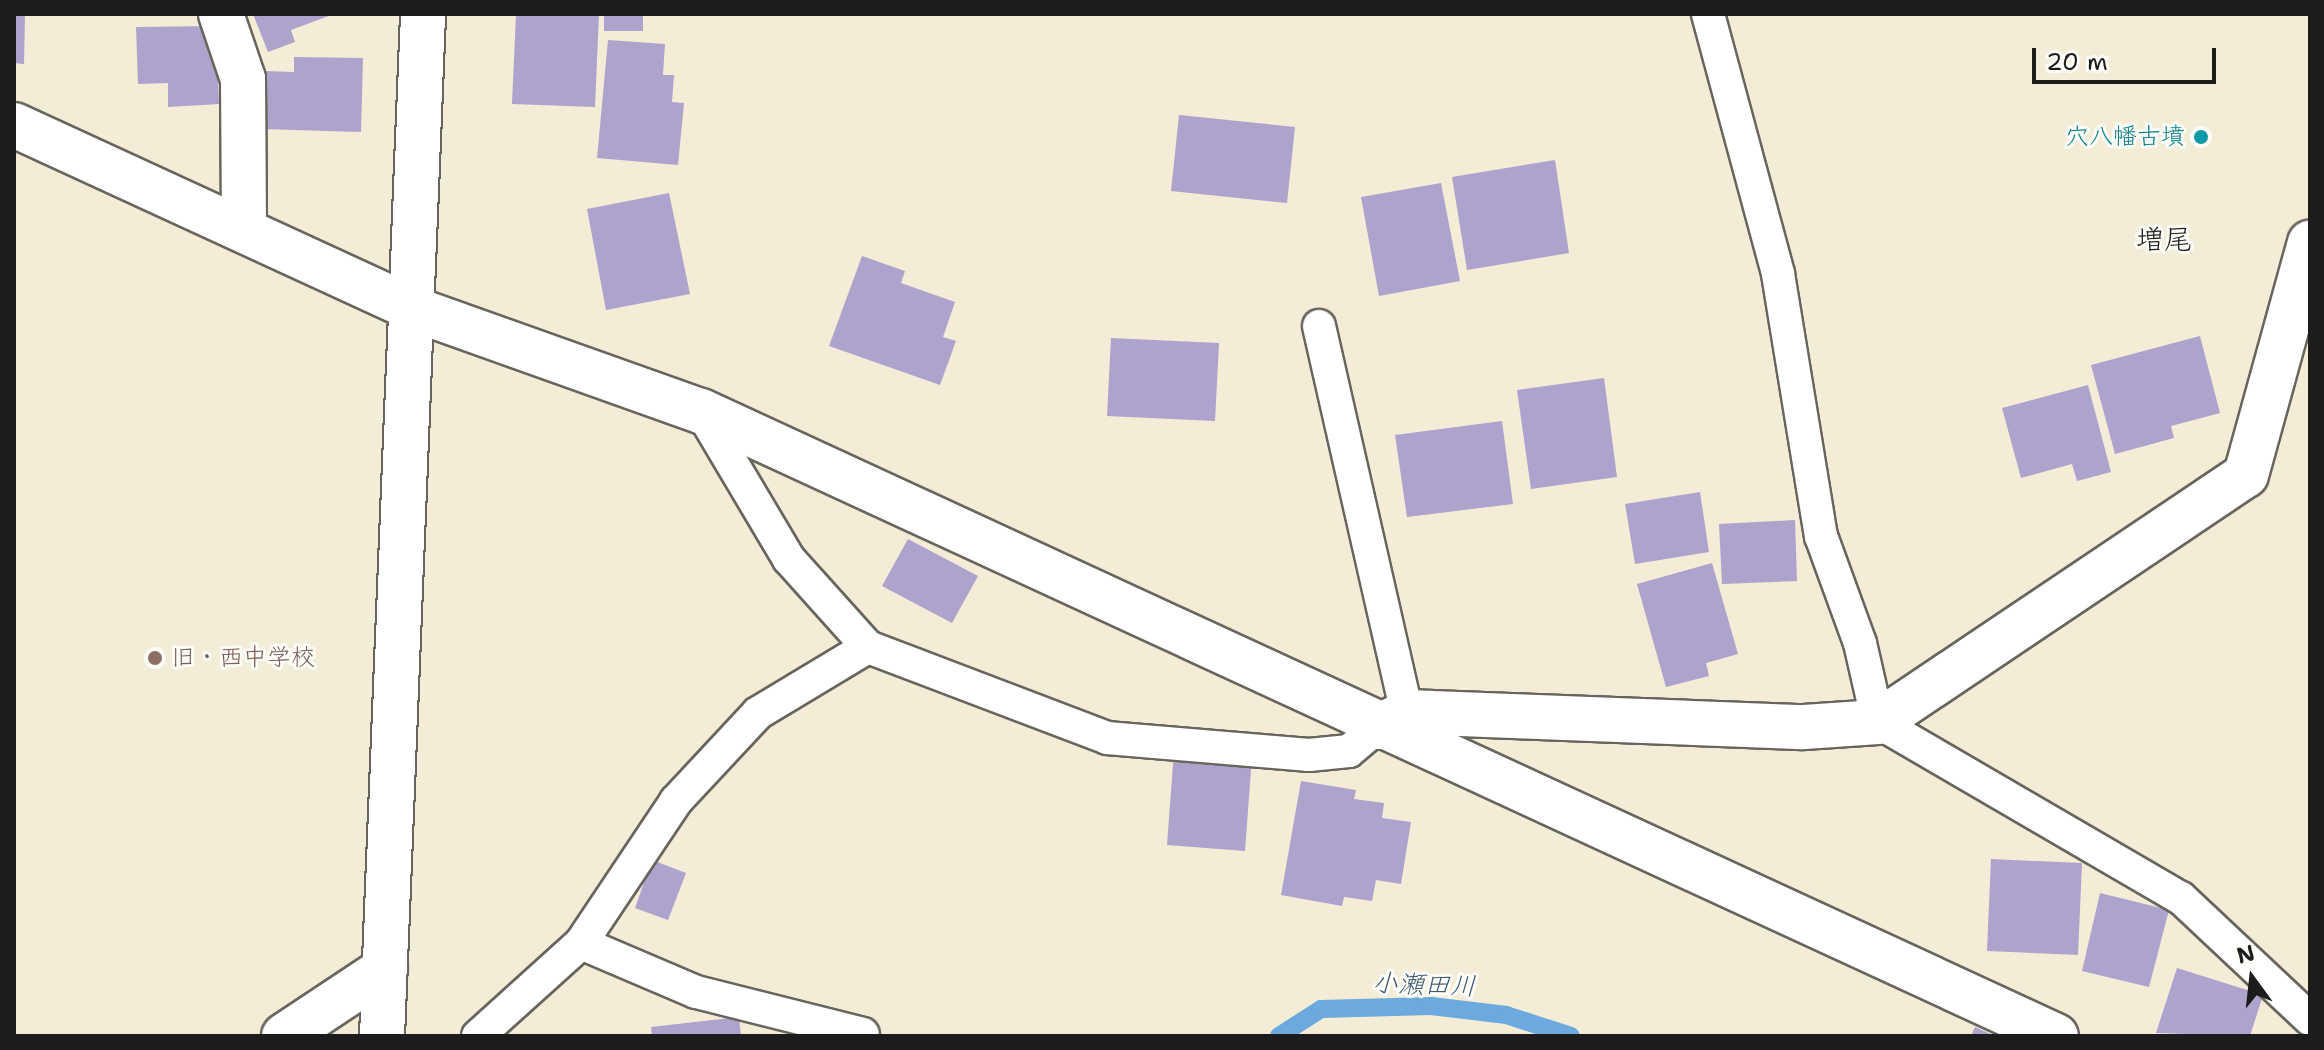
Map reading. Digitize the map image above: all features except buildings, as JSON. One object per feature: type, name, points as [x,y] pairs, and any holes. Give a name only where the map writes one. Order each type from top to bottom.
[{"type":"street","points":[[221,14],[243,79],[244,225]]},
{"type":"street","points":[[382,1036],[423,14]]},
{"type":"street","points":[[14,125],[244,225],[411,308],[701,411],[1392,720],[2056,1036]]},
{"type":"street","points":[[1392,720],[1804,727],[1878,722],[2246,475],[2310,243]]},
{"type":"street","points":[[284,1036],[385,969]]},
{"type":"lane","points":[[1708,14],[1778,274],[1811,491],[1878,722],[2181,898],[2310,1019]]},
{"type":"lane","points":[[701,411],[789,559],[868,647],[1107,738],[1309,755],[1349,751],[1392,720],[1319,326]]},
{"type":"lane","points":[[478,1036],[581,943],[676,801],[758,713],[868,647]]},
{"type":"lane","points":[[581,943],[696,992],[863,1034]]},
{"type":"waterway","name":"小瀬田川","points":[[1279,1036],[1321,1009],[1431,1006],[1506,1015],[1571,1036]]},
{"type":"place","name":"穴八幡古墳","points":[[2201,137]]},
{"type":"place","name":"旧・西中学校","points":[[155,658]]},
{"type":"district","name":"増尾","points":[[2164,239]]}]
